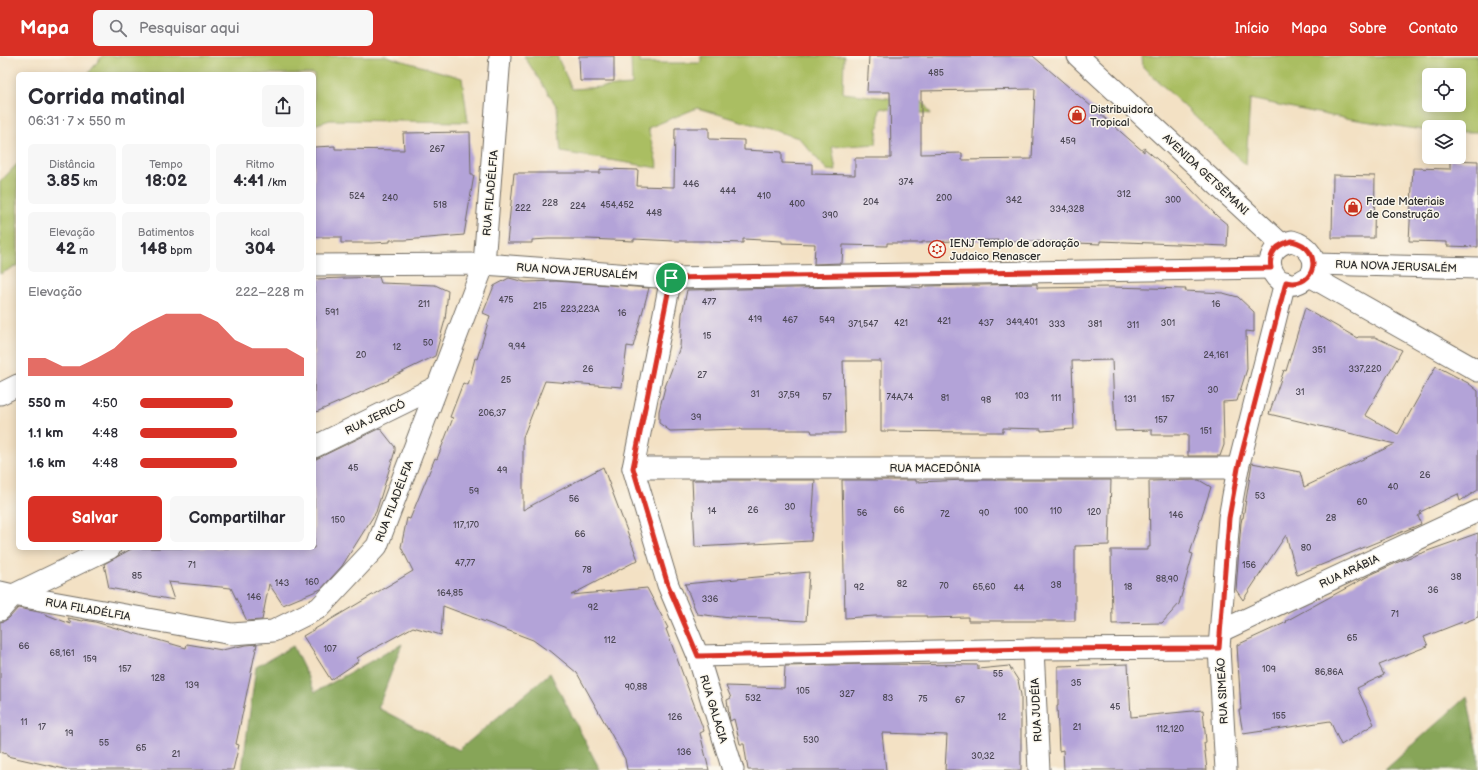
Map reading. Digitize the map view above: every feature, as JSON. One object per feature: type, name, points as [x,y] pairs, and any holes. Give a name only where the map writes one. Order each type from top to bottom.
[{"type":"street","name":"RUA FILADÉLFIA","points":[[4,599],[232,634],[273,631],[319,608],[376,546],[484,264],[500,56]]},
{"type":"street","name":"AVENIDA GETSÊMANI","points":[[1078,56],[1281,244]]},
{"type":"street","points":[[1292,241],[1300,243],[1307,248],[1312,255],[1312,270],[1299,282],[1291,284],[1283,282],[1276,277],[1271,268],[1270,262],[1272,254],[1281,244],[1292,241]]},
{"type":"street","name":"RUA NOVA JERUSALÉM","points":[[316,265],[484,264],[671,278],[1271,268]]},
{"type":"street","name":"RUA NOVA JERUSALÉM","points":[[1312,270],[1478,268]]},
{"type":"street","points":[[1312,270],[1478,372]]},
{"type":"street","name":"RUA GALACIA","points":[[671,278],[633,468],[668,585],[698,656],[733,770]]},
{"type":"street","name":"RUA SIMEÃO","points":[[1226,770],[1220,640],[1229,518],[1238,468],[1286,282]]},
{"type":"street","points":[[0,394],[16,386]]},
{"type":"street","name":"RUA JERICÓ","points":[[316,446],[436,387]]},
{"type":"street","name":"RUA MACEDÔNIA","points":[[633,468],[1238,468]]},
{"type":"street","name":"RUA ARÁBIA","points":[[1220,640],[1478,511]]},
{"type":"street","points":[[4,599],[106,550]]},
{"type":"street","points":[[698,656],[1033,649],[1220,640]]},
{"type":"street","name":"RUA JUDÉIA","points":[[1033,649],[1039,770]]},
{"type":"green space","points":[[102,56],[386,56],[462,78],[468,122],[330,120],[316,124],[316,72],[90,72]]},
{"type":"green space","points":[[524,56],[557,56],[572,89],[632,85],[631,56],[640,56],[640,63],[701,63],[701,56],[844,56],[843,93],[923,102],[931,114],[880,108],[876,144],[832,147],[836,171],[827,170],[799,138],[697,108],[648,128],[658,168],[561,152],[557,107]]},
{"type":"green space","points":[[1142,56],[1478,56],[1478,132],[1466,132],[1466,120],[1422,120],[1422,130],[1332,116],[1250,99],[1246,165],[1143,67]]},
{"type":"green space","points":[[16,165],[16,266],[0,274],[0,182]]},
{"type":"green space","points":[[402,644],[378,708],[459,750],[550,673],[600,770],[242,770],[256,667],[293,646],[315,692]]},
{"type":"green space","points":[[1467,696],[1478,754],[1478,770],[1385,770]]},
{"type":"building","points":[[579,56],[614,56],[614,81],[580,81]]},
{"type":"building","points":[[869,56],[1033,56],[1144,152],[1144,148],[1186,184],[1217,216],[1228,225],[1227,246],[1100,241],[1100,244],[998,240],[887,243],[887,246],[843,245],[842,263],[814,264],[815,244],[782,243],[782,241],[743,239],[743,243],[634,239],[634,241],[548,239],[532,240],[532,243],[507,243],[514,173],[600,173],[600,169],[638,170],[637,186],[674,187],[675,128],[709,128],[709,139],[744,140],[744,150],[782,152],[782,163],[812,164],[812,174],[855,175],[855,158],[891,158],[890,92],[867,92]],"holes":[[[1035,89],[1032,159],[962,160],[962,153],[921,154],[921,91]]]},
{"type":"building","points":[[470,132],[471,175],[474,175],[464,235],[390,240],[390,242],[373,243],[341,243],[341,237],[316,237],[316,147],[335,146],[335,149],[404,150],[403,133]]},
{"type":"building","points":[[1466,161],[1478,161],[1478,247],[1447,246],[1447,242],[1409,241],[1413,168],[1450,169],[1450,164],[1466,164]]},
{"type":"building","name":"Frade Materiais de Construção","points":[[1333,175],[1375,176],[1374,238],[1332,238]]},
{"type":"building","points":[[379,277],[381,283],[435,285],[448,291],[445,320],[435,356],[388,379],[389,380],[316,412],[316,279]]},
{"type":"building","points":[[509,278],[525,282],[556,281],[649,288],[633,347],[627,346],[622,387],[545,381],[523,437],[523,510],[603,467],[638,560],[571,595],[647,588],[668,628],[666,629],[704,731],[700,733],[709,770],[627,770],[625,759],[577,673],[548,649],[547,650],[533,640],[443,606],[441,635],[413,627],[357,658],[359,661],[331,680],[303,636],[413,571],[401,547],[407,518],[410,519],[435,458],[437,459],[453,418],[450,417],[463,383],[468,385],[475,358],[477,359],[490,316],[483,313],[494,286]]},
{"type":"building","points":[[1037,284],[1037,288],[1111,287],[1186,289],[1185,291],[1223,293],[1238,297],[1254,312],[1254,332],[1246,331],[1247,369],[1237,401],[1223,402],[1224,445],[1220,456],[1188,456],[1188,435],[1152,435],[1152,430],[1115,431],[1112,360],[1072,361],[1074,429],[1041,431],[1041,429],[1003,428],[1003,432],[881,431],[881,361],[843,361],[845,433],[812,433],[811,430],[741,429],[670,431],[659,423],[659,411],[665,387],[680,347],[682,314],[687,290],[897,286],[923,288],[923,286]]},
{"type":"building","points":[[1305,308],[1357,338],[1375,337],[1402,350],[1365,415],[1398,434],[1436,366],[1468,383],[1478,391],[1478,490],[1460,501],[1458,494],[1420,512],[1421,514],[1418,516],[1421,524],[1297,575],[1286,535],[1243,600],[1236,590],[1241,523],[1252,463],[1300,472],[1304,487],[1395,444],[1269,414],[1284,370],[1286,371]]},
{"type":"building","points":[[380,428],[395,447],[376,512],[342,566],[321,589],[283,605],[269,584],[262,620],[247,621],[231,588],[168,582],[174,600],[109,588],[104,564],[129,550],[316,550],[316,459]]},
{"type":"building","points":[[692,480],[815,480],[811,541],[695,547]]},
{"type":"building","points":[[842,480],[916,480],[916,482],[967,480],[1111,480],[1109,545],[1075,546],[1075,621],[968,621],[968,617],[927,618],[927,616],[875,616],[845,618]]},
{"type":"building","points":[[1199,480],[1211,487],[1190,553],[1193,554],[1179,604],[1162,623],[1112,624],[1111,550],[1148,550],[1148,547],[1150,547],[1149,481]]},
{"type":"building","points":[[1478,533],[1478,617],[1424,637],[1428,646],[1379,665],[1384,675],[1357,688],[1374,724],[1341,745],[1330,721],[1243,734],[1239,710],[1241,710],[1237,645],[1287,622],[1286,621],[1372,574],[1405,559]]},
{"type":"building","points":[[809,572],[806,621],[771,618],[730,618],[697,614],[685,584]]},
{"type":"building","points":[[18,608],[39,612],[71,624],[68,618],[95,622],[186,648],[187,644],[222,650],[257,644],[236,744],[239,745],[233,770],[69,770],[7,756],[7,754],[0,752],[0,622],[9,618]]},
{"type":"building","points":[[867,664],[978,665],[978,669],[1009,666],[1018,680],[1021,695],[1021,770],[945,770],[947,735],[882,733],[886,770],[748,770],[744,744],[740,744],[734,719],[730,721],[727,700],[731,698],[726,686],[784,688],[785,666]]},
{"type":"building","points":[[1128,664],[1131,717],[1203,710],[1207,770],[1064,770],[1063,750],[1059,751],[1057,706],[1058,666]]},
{"type":"place","name":"Distribuidora Tropical","points":[[1077,115]]},
{"type":"place","name":"Frade Materiais de Construção","points":[[1353,207]]},
{"type":"place","name":"IENJ Templo de adoração Judaico Renascer","points":[[937,249]]},
{"type":"route","points":[[1292,241],[1300,243],[1307,248],[1312,255],[1314,264],[1310,276],[1299,282],[1291,284],[1286,282],[1238,468],[1229,518],[1219,648],[1033,649],[698,656],[668,585],[633,468],[671,278],[1271,268],[1270,262],[1272,254],[1277,247],[1281,244],[1292,241]]}]
